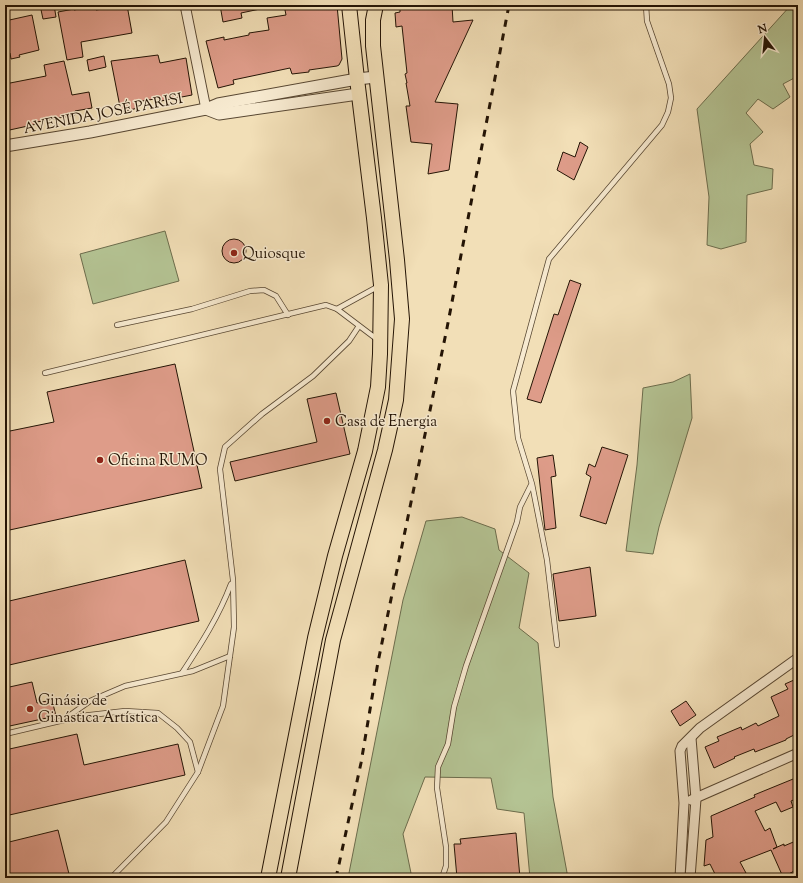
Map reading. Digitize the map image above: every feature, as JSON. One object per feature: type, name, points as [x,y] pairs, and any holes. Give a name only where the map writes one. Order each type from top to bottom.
[{"type":"main road","points":[[268,878],[315,638],[335,556],[365,451],[378,388],[381,285],[356,79],[349,5]]},
{"type":"main road","points":[[288,878],[333,640],[385,450],[396,400],[402,319],[397,253],[373,46],[373,20],[376,5]]},
{"type":"street","points":[[185,5],[206,109]]},
{"type":"street","name":"AVENIDA JOSÉ PARISI","points":[[5,146],[90,132],[206,109],[218,104],[376,76]]},
{"type":"street","name":"AVENIDA JOSÉ PARISI","points":[[206,109],[219,114],[358,94]]},
{"type":"street","points":[[680,878],[684,803],[680,752],[682,746],[700,728],[798,658]]},
{"type":"street","points":[[690,878],[696,799],[691,738]]},
{"type":"street","points":[[684,803],[798,753]]},
{"type":"street","points":[[691,866],[695,878]]},
{"type":"lane","points":[[557,645],[547,560],[532,484],[518,438],[513,391],[549,259],[662,125],[668,112],[671,98],[669,84],[647,21],[646,5]]},
{"type":"lane","points":[[337,309],[381,285]]},
{"type":"lane","points":[[117,325],[192,309],[250,291],[264,290],[276,296],[288,314]]},
{"type":"lane","points":[[45,373],[326,305],[337,309],[380,342]]},
{"type":"lane","points":[[111,878],[166,822],[198,772],[223,706],[234,628],[233,580],[220,469],[225,447],[262,414],[313,376],[349,341],[360,326]]},
{"type":"lane","points":[[442,878],[446,866],[446,848],[437,788],[438,767],[448,744],[454,707],[466,666],[517,522],[520,507],[532,484]]},
{"type":"lane","points":[[182,673],[206,638],[226,598],[233,580]]},
{"type":"lane","points":[[64,720],[90,701],[125,686],[193,670],[230,656]]},
{"type":"lane","points":[[5,734],[81,716],[125,711],[158,713],[177,728],[190,742],[198,772]]},
{"type":"green space","points":[[791,5],[798,5],[798,76],[783,84],[790,97],[773,109],[758,99],[746,113],[763,132],[750,144],[754,165],[773,169],[772,189],[747,195],[746,242],[721,249],[707,245],[709,197],[697,109]]},
{"type":"green space","points":[[165,231],[179,281],[93,304],[80,254]]},
{"type":"green space","points":[[690,374],[692,418],[659,527],[653,554],[626,551],[637,465],[643,388],[673,382]]},
{"type":"green space","points":[[462,517],[495,529],[499,550],[529,573],[519,628],[538,643],[553,797],[568,878],[530,878],[524,813],[497,809],[491,778],[425,777],[403,834],[412,878],[348,878],[403,600],[426,521]]},
{"type":"building","points":[[40,5],[54,5],[56,17],[43,19]]},
{"type":"building","points":[[127,5],[132,33],[81,42],[83,57],[67,60],[58,12],[95,6],[96,10]]},
{"type":"building","points":[[220,5],[260,5],[260,9],[241,13],[242,18],[223,22]]},
{"type":"building","points":[[284,5],[337,5],[342,59],[339,65],[309,70],[309,72],[292,74],[290,68],[233,80],[234,84],[218,88],[206,41],[224,37],[224,40],[249,35],[249,33],[269,30],[267,18],[286,15]]},
{"type":"building","points":[[400,5],[452,5],[453,22],[473,20],[435,102],[458,104],[449,170],[428,174],[432,144],[411,142],[406,106],[410,106],[405,74],[407,73],[402,26],[396,27],[395,13],[400,12]]},
{"type":"building","points":[[32,15],[39,50],[19,55],[20,57],[11,59],[10,53],[5,54],[5,21]]},
{"type":"building","points":[[158,55],[160,63],[186,58],[192,95],[161,101],[161,98],[136,102],[138,108],[121,112],[111,61]]},
{"type":"building","points":[[104,56],[106,67],[89,71],[87,60]]},
{"type":"building","points":[[64,61],[72,95],[89,92],[92,108],[75,111],[75,115],[37,122],[37,124],[5,131],[5,84],[46,76],[44,65]]},
{"type":"building","points":[[580,142],[588,147],[574,180],[557,170],[563,152],[575,157]]},
{"type":"building","name":"Quiosque","points":[[234,239],[243,242],[246,251],[243,260],[234,263],[225,260],[222,251],[225,242]]},
{"type":"building","points":[[570,280],[581,284],[541,403],[527,399],[554,314],[558,315]]},
{"type":"building","name":"Oficina RUMO","points":[[175,364],[202,488],[5,531],[5,432],[54,422],[47,392]]},
{"type":"building","name":"Casa de Energia","points":[[336,393],[350,454],[235,481],[230,462],[317,442],[307,399]]},
{"type":"building","points":[[602,447],[628,455],[606,524],[580,516],[591,477],[586,474],[589,464],[595,467]]},
{"type":"building","points":[[553,455],[556,476],[551,477],[556,528],[545,530],[537,458]]},
{"type":"building","points":[[185,560],[199,621],[5,666],[5,602]]},
{"type":"building","points":[[590,567],[596,616],[559,621],[553,574]]},
{"type":"building","points":[[794,680],[795,682],[798,681],[798,733],[786,740],[755,752],[754,749],[734,757],[735,758],[714,768],[705,747],[719,741],[717,737],[741,727],[742,730],[756,723],[758,726],[779,716],[771,697],[788,689],[785,684]]},
{"type":"building","name":"Ginásio de Ginástica Artística","points":[[32,682],[37,703],[52,700],[56,716],[5,727],[5,688]]},
{"type":"building","points":[[686,701],[696,715],[680,726],[671,711]]},
{"type":"building","points":[[77,734],[84,765],[178,744],[185,775],[5,816],[5,750]]},
{"type":"building","points":[[798,777],[798,798],[791,801],[793,807],[781,812],[776,802],[755,811],[765,831],[770,828],[777,847],[773,849],[798,840],[798,865],[794,867],[796,870],[783,877],[771,850],[740,862],[746,873],[743,874],[745,878],[717,878],[710,864],[704,866],[706,840],[713,837],[711,816],[755,797],[754,795]]},
{"type":"building","points":[[58,830],[70,878],[5,878],[5,843]]},
{"type":"building","points":[[516,833],[520,878],[457,878],[454,844],[461,844],[460,839]]},
{"type":"railway","points":[[336,878],[361,763],[378,662],[447,328],[509,5]]},
{"type":"place","name":"Quiosque","points":[[234,253]]},
{"type":"place","name":"Casa de Energia","points":[[327,421]]},
{"type":"place","name":"Oficina RUMO","points":[[100,460]]},
{"type":"place","name":"Ginásio de Ginástica Artística","points":[[30,709]]}]
